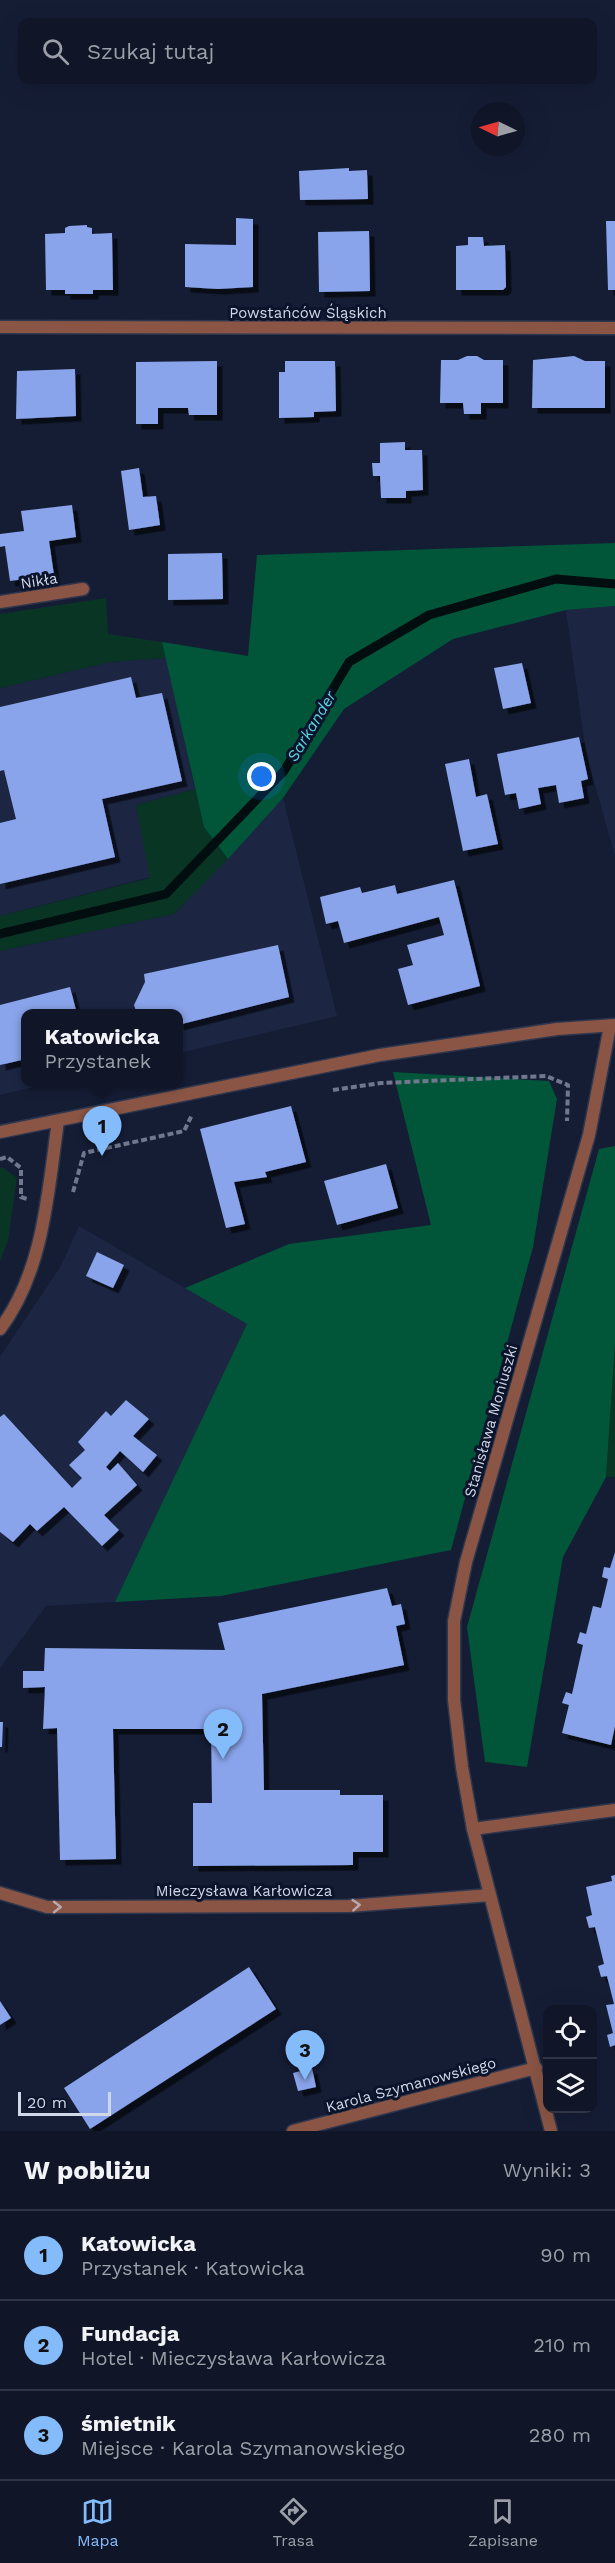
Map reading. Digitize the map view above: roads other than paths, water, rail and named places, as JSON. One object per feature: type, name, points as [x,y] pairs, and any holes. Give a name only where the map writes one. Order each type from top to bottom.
[{"type":"street","name":"Powstańców Śląskich","points":[[0,327],[615,328]]},
{"type":"street","name":"Nikła","points":[[0,602],[83,588]]},
{"type":"street","points":[[0,1132],[380,1055],[557,1029],[612,1026]]},
{"type":"street","name":"Stanisława Moniuszki","points":[[551,2131],[473,1829],[462,1767],[454,1700],[454,1621],[466,1562],[589,1135],[612,1026]]},
{"type":"street","points":[[0,1329],[25,1287],[39,1244],[58,1121]]},
{"type":"street","points":[[473,1829],[615,1810]]},
{"type":"street","name":"Mieczysława Karłowicza","points":[[0,1893],[46,1907],[349,1906],[490,1895]]},
{"type":"street","name":"Karola Szymanowskiego","points":[[293,2131],[536,2068]]},
{"type":"waterway","name":"Sarkander","points":[[0,934],[166,894],[284,771],[349,662],[429,615],[556,579],[615,584]]},
{"type":"place","name":"Katowicka","points":[[102,1156]]},
{"type":"place","name":"Fundacja","points":[[223,1759]]},
{"type":"place","name":"śmietnik","points":[[305,2080]]}]
